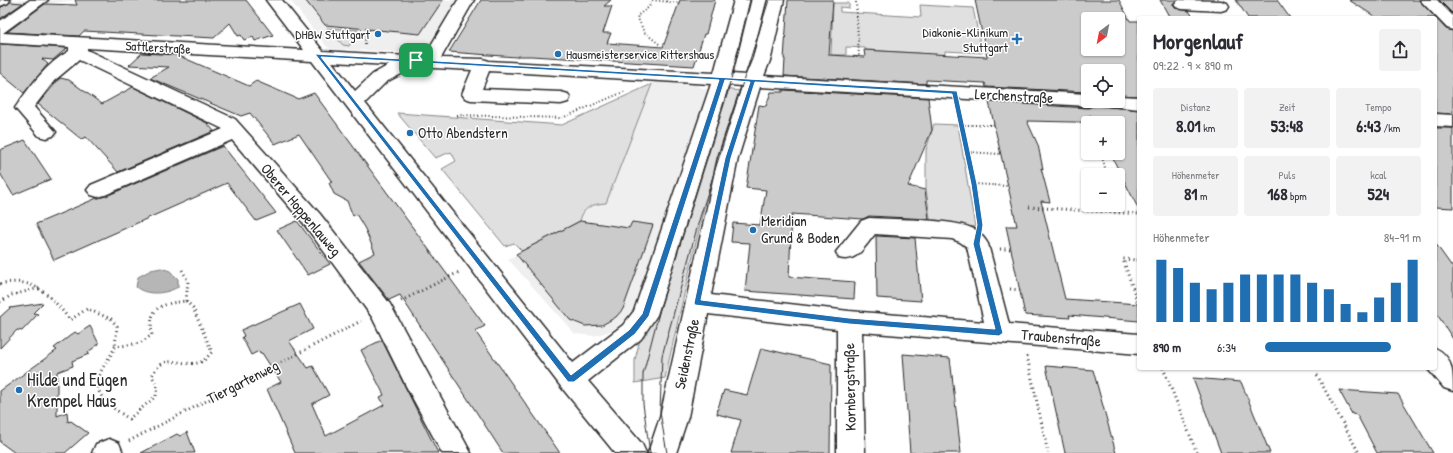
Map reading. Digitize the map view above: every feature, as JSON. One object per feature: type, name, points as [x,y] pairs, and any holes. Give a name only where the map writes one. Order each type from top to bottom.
[{"type":"street","points":[[0,29],[40,0]]},
{"type":"street","points":[[274,0],[571,380],[632,453]]},
{"type":"street","points":[[355,104],[378,77],[423,61],[466,0]]},
{"type":"street","points":[[571,380],[632,332],[645,316],[722,78],[742,0]]},
{"type":"street","name":"Seidenstraße","points":[[662,453],[673,422],[728,158],[743,107],[762,58],[776,0]]},
{"type":"street","points":[[1428,0],[1453,25]]},
{"type":"street","points":[[1182,4],[1222,8]]},
{"type":"street","name":"Sattlerstraße","points":[[0,38],[78,48],[317,55]]},
{"type":"street","points":[[46,132],[24,108],[40,85],[78,48]]},
{"type":"street","name":"Oberer Hoppenlauweg","points":[[78,48],[228,123],[312,219],[381,311],[415,378],[457,453]]},
{"type":"street","name":"Lerchenstraße","points":[[317,55],[753,80],[857,72],[955,92],[1081,100]]},
{"type":"street","points":[[483,64],[471,94],[561,98]]},
{"type":"street","points":[[1125,102],[1137,103]]},
{"type":"street","points":[[1437,120],[1453,121]]},
{"type":"street","points":[[98,190],[235,132]]},
{"type":"street","points":[[847,252],[869,226],[954,230],[968,236],[977,244],[999,333]]},
{"type":"street","name":"Traubenstraße","points":[[697,303],[849,321],[1137,344]]},
{"type":"street","name":"Kornbergstraße","points":[[849,321],[851,453]]},
{"type":"path","points":[[659,44],[644,32],[637,16],[649,7],[652,0],[680,3]]},
{"type":"path","points":[[856,2],[857,72]]},
{"type":"path","points":[[364,48],[365,38],[370,28]]},
{"type":"path","points":[[955,92],[974,184],[980,225],[977,244]]},
{"type":"path","points":[[961,125],[995,125]]},
{"type":"path","points":[[967,152],[1001,154]]},
{"type":"path","points":[[974,184],[1008,186]]},
{"type":"path","points":[[1029,207],[1137,214]]},
{"type":"path","points":[[1137,260],[1123,259],[1137,299]]},
{"type":"path","points":[[413,295],[479,262]]},
{"type":"path","points":[[182,270],[188,281],[188,294],[186,301]]},
{"type":"path","points":[[0,284],[24,281],[33,283],[41,288],[59,305],[70,320],[87,309],[111,319],[117,326],[118,333],[116,347],[102,368],[97,378],[96,386],[104,400],[129,419],[156,396],[157,386],[152,376],[155,369],[172,361],[184,361],[194,364],[199,363],[212,352],[193,308],[186,301],[167,302],[154,311],[150,322],[152,335],[149,339],[138,344],[116,347]]},
{"type":"path","points":[[0,302],[12,295],[41,288]]},
{"type":"path","name":"Tiergartenweg","points":[[107,452],[381,311]]},
{"type":"path","points":[[1027,354],[1048,453]]},
{"type":"path","points":[[1164,370],[1197,453]]},
{"type":"path","points":[[1317,374],[1359,453]]},
{"type":"shaded area","points":[[0,0],[79,0],[40,4],[0,30]]},
{"type":"shaded area","name":"DHBW Stuttgart","points":[[290,0],[462,0],[429,50],[420,53],[331,49],[327,47]]},
{"type":"shaded area","points":[[833,3],[849,3],[849,8],[840,7],[840,12],[921,17],[920,5],[973,8],[982,53],[945,51],[945,55],[866,50],[865,48],[846,47],[846,55],[831,55]]},
{"type":"shaded area","points":[[327,28],[358,30],[349,46],[343,45]]},
{"type":"shaded area","points":[[653,81],[694,84],[707,90],[633,308],[624,321],[611,331],[594,336],[575,334],[508,259],[580,221],[581,214],[587,208],[606,202]]},
{"type":"shaded area","points":[[652,84],[606,203],[589,207],[581,216],[580,221],[522,251],[514,243],[505,246],[442,169],[456,161],[451,152],[435,158],[397,113],[562,125]]},
{"type":"shaded area","points":[[722,89],[741,91],[704,207],[665,378],[635,383],[635,360],[643,326]]},
{"type":"shaded area","points":[[934,124],[958,125],[975,227],[931,225],[926,189],[926,150]]},
{"type":"shaded area","points":[[161,268],[170,271],[178,279],[178,287],[168,291],[151,293],[140,290],[136,287],[138,277],[151,270]]},
{"type":"building","points":[[75,0],[246,0],[273,35],[255,41],[253,37],[244,40],[241,35],[238,36],[230,23],[214,38],[84,31],[79,36],[7,32],[45,4],[77,5]]},
{"type":"building","points":[[305,0],[443,0],[420,34],[325,25]]},
{"type":"building","points":[[481,0],[611,0],[604,6],[612,6],[603,33],[611,33],[607,43],[663,47],[680,0],[715,0],[706,34],[704,34],[694,66],[449,52]]},
{"type":"building","name":"Diakonie-Klinikum Stuttgart","points":[[788,0],[833,0],[829,55],[865,57],[864,50],[987,57],[975,0],[1119,0],[1130,21],[1137,21],[1137,96],[1125,95],[1125,64],[1081,64],[1081,92],[986,87],[985,83],[926,80],[926,84],[784,76]]},
{"type":"building","points":[[1160,0],[1177,0],[1173,4],[1175,8],[1189,11],[1193,16],[1169,16]]},
{"type":"building","points":[[1236,0],[1277,0],[1289,16],[1247,16]]},
{"type":"building","points":[[1349,0],[1419,0],[1434,16],[1374,16]]},
{"type":"building","points":[[1439,0],[1453,0],[1453,14]]},
{"type":"building","points":[[10,2],[23,3],[0,19],[0,8]]},
{"type":"building","points":[[1437,19],[1446,29],[1453,31],[1453,114],[1437,113]]},
{"type":"building","points":[[0,44],[67,48],[53,60],[42,59],[48,64],[24,93],[0,73]]},
{"type":"building","points":[[142,53],[177,55],[249,86],[256,81],[298,99],[314,93],[485,326],[475,331],[560,453],[503,453],[400,295],[389,300],[359,261],[375,253],[365,229],[356,214],[353,216],[347,201],[334,194],[329,183],[332,182],[299,134],[275,144],[250,113],[241,116],[150,78],[169,67],[129,65]]},
{"type":"building","points":[[60,78],[69,80],[102,104],[133,87],[207,123],[214,131],[118,172],[86,137],[81,139],[38,104]]},
{"type":"building","points":[[783,90],[928,98],[932,130],[908,186],[925,190],[929,219],[869,216],[863,219],[792,214],[789,277],[855,282],[854,299],[745,291],[750,243],[731,242],[733,223],[760,225],[766,190],[746,188],[759,105],[766,106],[771,92],[783,92]]},
{"type":"building","points":[[989,102],[1137,110],[1137,206],[1125,182],[1125,168],[1118,168],[1114,160],[1125,160],[1125,116],[1081,116],[1081,122],[1027,121],[1038,145],[1043,169],[1041,168],[1050,202],[1041,201],[1065,299],[1137,304],[1137,321],[1069,315],[1070,318],[1025,315],[1006,226],[1017,226]]},
{"type":"building","points":[[1437,128],[1453,128],[1453,208],[1437,207]]},
{"type":"building","points":[[25,140],[51,179],[13,195],[0,173],[0,150]]},
{"type":"building","points":[[223,146],[276,213],[256,221],[227,183],[54,260],[36,224]]},
{"type":"building","points":[[297,221],[330,264],[308,275],[277,230]]},
{"type":"building","points":[[580,221],[629,228],[632,222],[653,225],[623,309],[616,317],[602,325],[585,326],[570,320],[516,254]]},
{"type":"building","points":[[876,236],[915,238],[921,301],[877,298]]},
{"type":"building","points":[[1437,246],[1453,268],[1453,339],[1437,314]]},
{"type":"building","name":"Hilde und Eugen Krempel Haus","points":[[43,303],[33,313],[38,314],[22,331],[17,330],[0,348],[0,317],[10,308]]},
{"type":"building","points":[[300,304],[313,329],[289,341],[308,368],[313,366],[329,395],[312,404],[326,436],[384,405],[380,397],[384,395],[361,350],[382,340],[438,453],[295,453],[267,389],[281,382],[262,353],[260,354],[259,351],[251,355],[242,337],[244,336],[241,330]]},
{"type":"building","name":"Hilde und Eugen Krempel Haus","points":[[90,326],[99,344],[88,352],[89,354],[72,361],[73,366],[57,372],[57,416],[67,412],[68,422],[71,421],[88,433],[65,453],[15,453],[0,442],[0,391],[57,350],[54,348],[75,332],[78,334]]},
{"type":"building","points":[[761,348],[831,364],[830,453],[731,453],[741,420],[717,414],[718,408],[724,390],[747,395]]},
{"type":"building","points":[[903,354],[950,358],[961,453],[910,453]]},
{"type":"building","points":[[1046,366],[1093,370],[1116,453],[1065,453]]},
{"type":"building","points":[[1193,378],[1241,382],[1270,453],[1221,453]]},
{"type":"building","points":[[1339,390],[1398,394],[1433,453],[1377,453],[1357,415],[1352,414]]},
{"type":"building","points":[[187,432],[195,453],[141,453],[177,434],[180,436]]},
{"type":"tram line","points":[[650,453],[643,404],[643,374],[661,305],[731,79],[750,0]]},
{"type":"tram line","points":[[667,453],[660,412],[662,356],[700,217],[769,0]]},
{"type":"place","name":"DHBW Stuttgart","points":[[378,34]]},
{"type":"place","name":"Diakonie-Klinikum Stuttgart","points":[[1017,39]]},
{"type":"place","name":"Hausmeisterservice Rittershaus","points":[[558,54]]},
{"type":"place","name":"Otto Abendstern","points":[[410,133]]},
{"type":"place","name":"Meridian Grund & Boden","points":[[753,230]]},
{"type":"place","name":"Hilde und Eugen Krempel Haus","points":[[19,390]]},
{"type":"route","points":[[416,60],[317,55],[571,380],[632,332],[645,316],[678,220],[722,78],[955,92],[974,184],[980,225],[977,244],[999,333],[849,321],[697,303],[728,158],[743,107],[753,80],[659,75],[416,60]]}]
